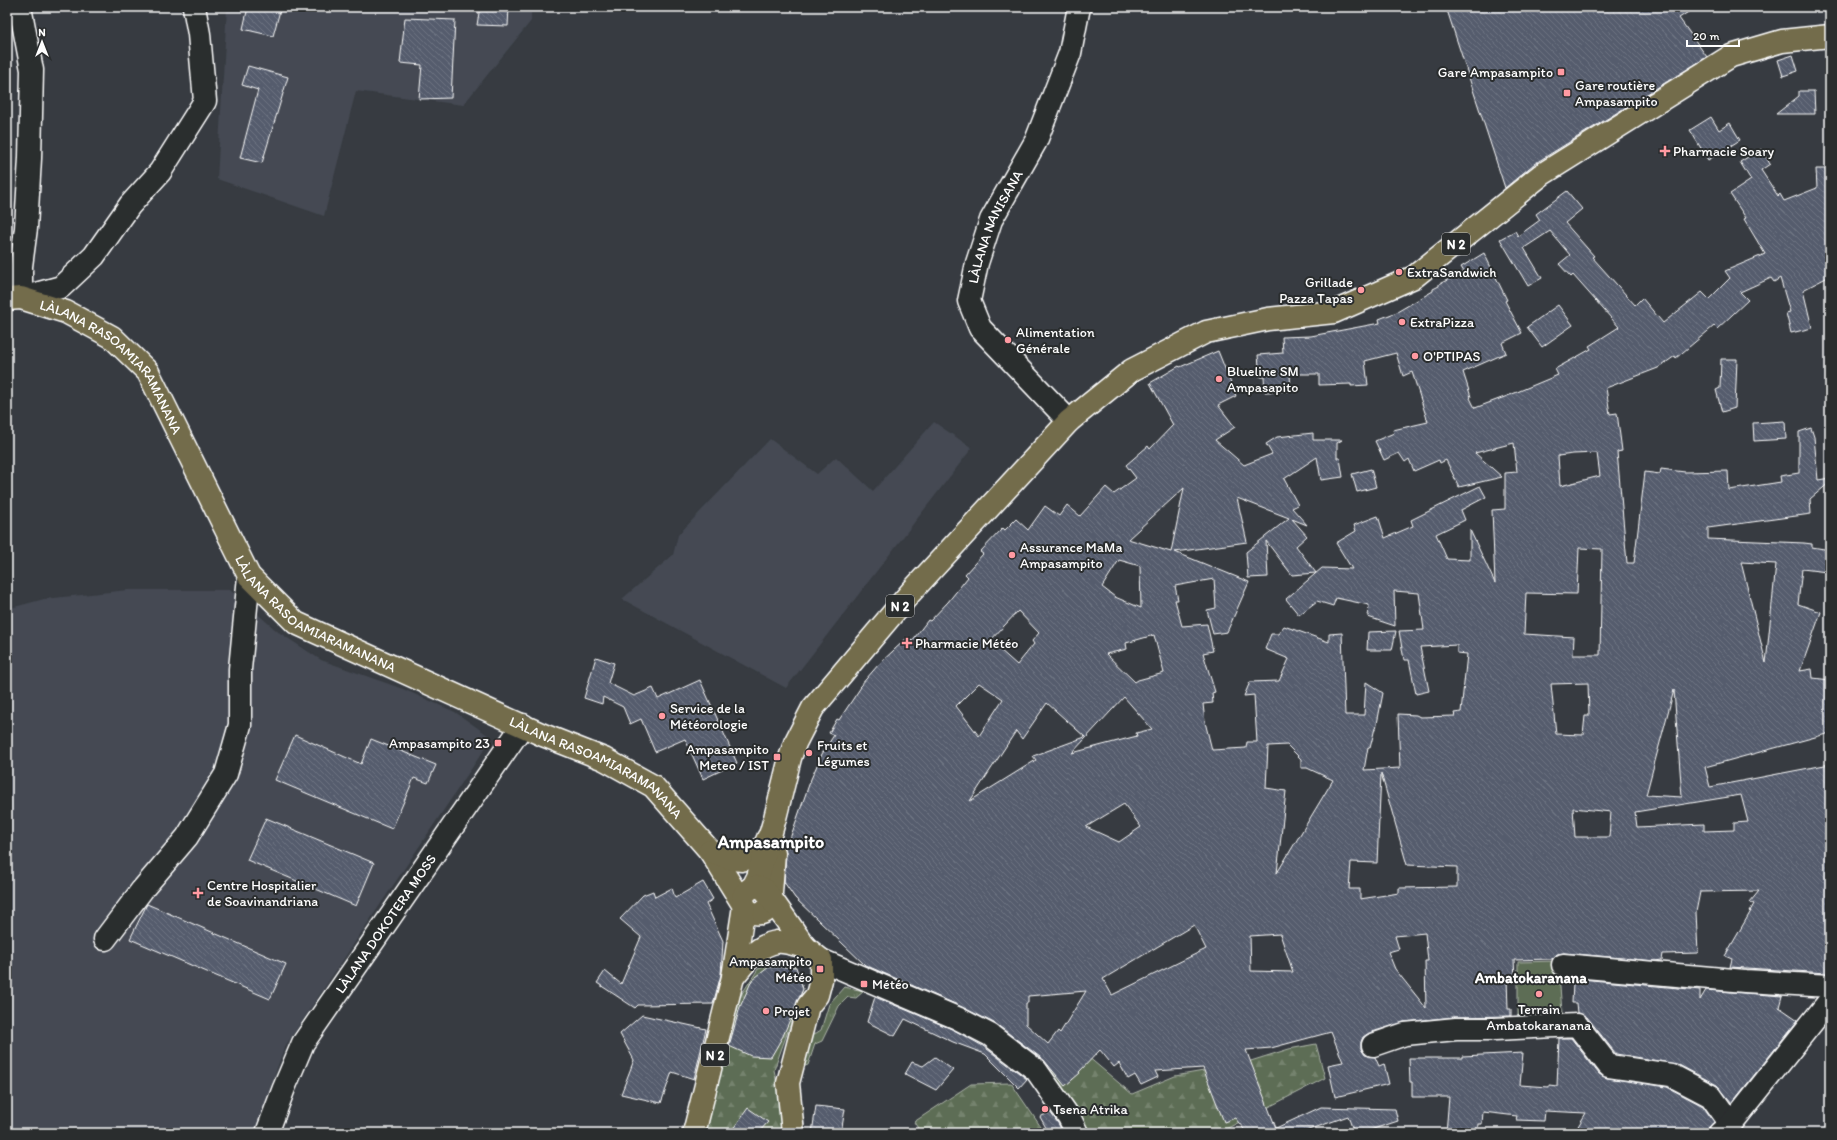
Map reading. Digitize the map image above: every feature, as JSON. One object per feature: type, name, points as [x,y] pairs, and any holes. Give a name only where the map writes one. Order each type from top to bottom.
[{"type":"main road","name":"N 2","points":[[694,1133],[733,977],[758,901],[758,877],[790,758],[812,708],[911,592],[1069,421],[1132,370],[1206,332],[1268,319],[1334,312],[1414,277],[1542,175],[1732,56],[1782,41],[1830,36]]},
{"type":"main road","name":"LÀLANA RASOAMIARAMANANA","points":[[14,298],[66,312],[112,336],[148,372],[249,576],[296,623],[523,726],[604,759],[653,786],[710,851],[758,901],[813,953]]},
{"type":"main road","points":[[710,851],[742,860],[754,854],[766,845],[775,818]]},
{"type":"main road","points":[[775,818],[783,890],[813,953],[821,980],[817,995],[808,1006],[788,1083],[794,1133]]},
{"type":"main road","points":[[710,851],[726,898],[732,929],[733,977]]},
{"type":"main road","points":[[733,977],[760,948],[766,945],[778,942],[813,953]]},
{"type":"street","points":[[20,7],[32,70],[30,158],[26,228],[21,266],[14,298],[61,286],[94,256],[130,205],[160,172],[205,102],[199,34],[194,7]]},
{"type":"street","name":"LÀLANA NANISANA","points":[[1069,421],[980,328],[969,301],[977,263],[991,220],[1036,141],[1070,53],[1079,7]]},
{"type":"street","points":[[105,939],[142,890],[187,837],[226,774],[240,725],[240,669],[249,576]]},
{"type":"street","name":"LÀLANA DOKOTERA MOSS","points":[[267,1133],[303,1043],[523,726]]},
{"type":"street","points":[[813,953],[957,1018],[990,1036],[1036,1070],[1069,1117],[1077,1133]]},
{"type":"street","points":[[1563,965],[1744,981],[1830,986]]},
{"type":"street","points":[[1373,1045],[1405,1034],[1456,1029],[1495,1029],[1577,1025],[1609,1066],[1671,1075],[1711,1096],[1725,1129],[1830,1000]]},
{"type":"shaded area","points":[[227,7],[531,7],[531,21],[463,105],[356,91],[324,216],[217,179]]},
{"type":"shaded area","points":[[934,422],[972,448],[786,688],[622,599],[673,555],[678,535],[770,439],[817,474],[836,457],[873,491]]},
{"type":"shaded area","name":"Centre Hospitalier de Soavinandriana","points":[[128,590],[230,590],[277,631],[321,660],[403,689],[455,712],[492,738],[284,1048],[255,1133],[7,1133],[7,609],[44,599]]},
{"type":"green space","points":[[792,959],[803,989],[774,1070],[788,1133],[705,1133],[739,998],[758,969]]},
{"type":"green space","name":"Terrain Ambatokaranana","points":[[1558,961],[1563,1025],[1518,1028],[1518,962]]},
{"type":"green space","points":[[844,987],[864,991],[856,998],[848,997],[839,1006],[822,1041],[815,1044],[808,1065],[800,1068],[810,1037],[821,1030],[829,1004]]},
{"type":"green space","points":[[1316,1044],[1325,1078],[1226,1129],[1229,1133],[1080,1133],[1049,1072],[1087,1056],[1132,1094],[1175,1076],[1238,1065],[1289,1049]]},
{"type":"green space","points":[[1011,1083],[1045,1133],[921,1133],[914,1122],[971,1084]]},
{"type":"building","points":[[248,7],[281,7],[273,36],[243,29]]},
{"type":"building","points":[[480,7],[509,7],[508,26],[477,25]]},
{"type":"building","name":"Gare routière Ampasampito","points":[[1446,7],[1696,7],[1679,18],[1707,57],[1534,164],[1505,188]]},
{"type":"building","points":[[405,18],[455,20],[451,98],[419,99],[422,65],[400,63]]},
{"type":"building","points":[[1793,55],[1798,71],[1783,76],[1778,60]]},
{"type":"building","points":[[248,66],[288,77],[262,163],[240,158],[258,90],[242,85]]},
{"type":"building","points":[[1799,91],[1814,91],[1815,114],[1776,114],[1799,96]]},
{"type":"building","points":[[1711,117],[1719,130],[1730,123],[1740,140],[1708,160],[1690,130]]},
{"type":"building","points":[[1761,149],[1770,164],[1761,170],[1778,196],[1780,194],[1784,201],[1817,188],[1816,169],[1830,169],[1830,276],[1803,290],[1812,328],[1791,333],[1786,313],[1790,312],[1780,278],[1774,282],[1771,278],[1740,292],[1748,300],[1717,329],[1714,326],[1676,358],[1675,356],[1658,368],[1606,388],[1610,414],[1617,413],[1622,451],[1617,452],[1627,563],[1634,563],[1645,472],[1660,474],[1661,469],[1685,472],[1728,471],[1729,490],[1781,482],[1780,476],[1799,473],[1799,432],[1811,428],[1814,437],[1818,480],[1830,478],[1830,482],[1810,499],[1811,514],[1708,528],[1708,539],[1804,543],[1812,544],[1812,547],[1830,550],[1827,572],[1802,569],[1798,604],[1821,612],[1800,671],[1812,669],[1813,678],[1830,680],[1830,733],[1705,767],[1710,787],[1830,764],[1830,952],[1828,956],[1827,973],[1730,967],[1732,959],[1725,956],[1751,911],[1754,904],[1750,902],[1759,891],[1700,892],[1696,912],[1698,953],[1663,954],[1662,960],[1655,961],[1564,953],[1557,954],[1552,959],[1514,960],[1515,979],[1507,979],[1508,1009],[1511,1009],[1511,1016],[1455,1017],[1404,1022],[1369,1033],[1363,1037],[1361,1049],[1365,1055],[1375,1057],[1379,1066],[1384,1064],[1389,1084],[1335,1097],[1328,1065],[1343,1062],[1331,1032],[1271,1048],[1246,1050],[1276,1128],[1321,1107],[1395,1109],[1398,1121],[1361,1133],[1354,1133],[1348,1116],[1300,1133],[1247,1133],[1235,1118],[1224,1122],[1203,1068],[1155,1071],[1158,1077],[1141,1085],[1135,1075],[1128,1079],[1119,1063],[1114,1067],[1100,1050],[1079,1072],[1080,1073],[1065,1086],[1044,1060],[996,1024],[962,1007],[865,965],[795,898],[784,882],[785,847],[787,847],[811,779],[822,754],[834,735],[829,733],[837,719],[839,720],[861,687],[860,686],[879,664],[908,637],[912,641],[928,620],[930,621],[948,602],[968,577],[965,574],[983,554],[980,552],[1003,528],[1005,530],[1016,519],[1028,530],[1045,506],[1059,516],[1067,505],[1080,516],[1106,487],[1114,494],[1136,478],[1126,465],[1148,446],[1150,449],[1173,425],[1150,383],[1179,366],[1180,367],[1218,351],[1236,396],[1218,405],[1235,427],[1215,440],[1244,465],[1272,454],[1266,444],[1277,437],[1313,433],[1313,440],[1342,440],[1337,443],[1337,458],[1340,458],[1343,477],[1321,480],[1317,457],[1284,479],[1298,505],[1292,508],[1307,525],[1292,519],[1307,536],[1296,546],[1316,573],[1292,575],[1266,541],[1268,577],[1248,578],[1246,552],[1289,518],[1237,498],[1247,542],[1175,552],[1249,582],[1227,632],[1213,634],[1207,610],[1216,608],[1214,579],[1175,586],[1178,600],[1175,600],[1182,626],[1207,624],[1213,651],[1203,653],[1215,692],[1212,693],[1213,703],[1203,704],[1205,722],[1212,750],[1246,748],[1247,742],[1257,742],[1254,695],[1244,696],[1250,682],[1279,681],[1289,659],[1265,649],[1271,634],[1278,634],[1284,626],[1329,642],[1329,634],[1342,633],[1345,715],[1364,715],[1366,682],[1383,693],[1376,729],[1375,728],[1370,748],[1368,747],[1364,770],[1400,768],[1398,714],[1416,715],[1420,717],[1455,716],[1454,713],[1461,712],[1467,654],[1457,653],[1457,645],[1420,647],[1429,691],[1416,694],[1409,660],[1404,660],[1399,631],[1424,630],[1419,593],[1394,591],[1395,626],[1368,617],[1369,605],[1336,598],[1333,606],[1317,601],[1299,615],[1286,599],[1322,568],[1352,569],[1336,543],[1356,531],[1354,525],[1378,516],[1385,538],[1413,526],[1411,520],[1480,486],[1486,497],[1461,510],[1465,520],[1436,534],[1447,559],[1470,560],[1470,530],[1495,583],[1492,510],[1505,509],[1505,473],[1517,472],[1514,443],[1475,453],[1502,477],[1459,487],[1446,460],[1440,463],[1439,460],[1414,471],[1409,459],[1405,462],[1399,453],[1384,460],[1375,441],[1394,433],[1393,430],[1428,422],[1412,372],[1403,376],[1396,353],[1365,361],[1368,385],[1319,385],[1319,374],[1290,374],[1291,391],[1265,392],[1264,377],[1260,377],[1258,355],[1283,353],[1282,337],[1311,336],[1380,323],[1379,319],[1397,312],[1433,291],[1433,289],[1439,286],[1439,284],[1464,272],[1461,267],[1484,253],[1507,300],[1505,301],[1522,333],[1502,343],[1506,353],[1463,372],[1471,397],[1470,398],[1475,408],[1510,395],[1558,375],[1555,369],[1591,349],[1589,346],[1619,327],[1573,275],[1571,277],[1559,264],[1570,255],[1550,231],[1524,248],[1542,278],[1528,286],[1500,239],[1515,231],[1518,236],[1540,220],[1536,214],[1567,191],[1582,209],[1565,223],[1594,256],[1592,257],[1635,305],[1642,298],[1663,323],[1702,292],[1709,299],[1730,278],[1725,271],[1765,254],[1744,219],[1746,218],[1730,194],[1751,180],[1740,162]],"holes":[[[1597,453],[1600,476],[1560,486],[1558,456]],[[1184,488],[1171,552],[1128,539]],[[1579,548],[1602,549],[1600,655],[1573,655],[1574,637],[1524,634],[1526,593],[1577,594]],[[1119,560],[1140,566],[1141,608],[1115,597],[1102,587]],[[1741,562],[1776,564],[1766,663]],[[1018,611],[1039,633],[1032,641],[1034,644],[1017,665],[990,641]],[[1154,635],[1164,673],[1135,682],[1106,654],[1127,649],[1126,643]],[[979,683],[1003,699],[979,736],[956,706]],[[1588,683],[1589,716],[1585,716],[1583,735],[1556,734],[1551,684]],[[1674,690],[1682,797],[1646,795]],[[1124,697],[1152,729],[1136,733],[1137,736],[1072,753]],[[1047,703],[1085,737],[1033,756],[1036,760],[970,801],[1016,731],[1022,739]],[[1287,745],[1301,759],[1301,768],[1307,768],[1333,780],[1277,873],[1286,791],[1266,788],[1268,746]],[[1381,773],[1407,865],[1457,867],[1457,887],[1399,888],[1399,893],[1360,899],[1360,889],[1349,889],[1351,862],[1377,863]],[[1741,795],[1748,822],[1734,823],[1734,830],[1704,831],[1704,824],[1637,827],[1635,812]],[[1124,804],[1141,827],[1119,842],[1086,827]],[[1573,808],[1611,812],[1609,837],[1575,837]],[[1194,925],[1206,949],[1112,995],[1103,979]],[[1425,933],[1428,961],[1425,961],[1426,1008],[1395,969],[1388,952],[1399,949],[1395,936]],[[1280,934],[1293,972],[1251,971],[1250,936]],[[1086,991],[1060,1033],[1058,1031],[1048,1044],[1026,1024],[1026,1003],[1028,1003],[1028,996]]]},
{"type":"building","points":[[1558,305],[1573,325],[1542,347],[1527,327]]},
{"type":"building","points":[[1721,359],[1737,359],[1735,408],[1722,412],[1716,390],[1720,388]]},
{"type":"building","points":[[1785,421],[1786,439],[1754,441],[1753,423]]},
{"type":"building","points":[[1371,469],[1376,487],[1357,492],[1352,474]]},
{"type":"building","points":[[1396,631],[1392,650],[1367,650],[1368,632]]},
{"type":"building","points":[[596,657],[614,663],[608,683],[634,696],[653,688],[658,699],[700,680],[737,763],[703,779],[685,739],[655,752],[641,719],[630,724],[623,707],[603,697],[602,704],[584,698]]},
{"type":"building","points":[[295,735],[361,764],[371,739],[436,765],[428,783],[414,778],[392,829],[275,780]]},
{"type":"building","points":[[266,818],[374,863],[356,906],[247,860]]},
{"type":"building","points":[[703,882],[713,899],[706,904],[723,941],[721,975],[713,1004],[638,1005],[635,1008],[597,983],[605,971],[621,984],[641,937],[620,919],[643,895],[653,891],[655,897],[672,888],[675,898]]},
{"type":"building","points":[[147,904],[286,964],[270,999],[130,939]]},
{"type":"building","name":"Projet","points":[[769,967],[796,967],[803,989],[783,1036],[771,1057],[751,1056],[729,1046],[740,1007],[752,980]]},
{"type":"building","points":[[1570,978],[1700,990],[1700,1000],[1706,990],[1782,996],[1779,1007],[1798,1020],[1732,1103],[1717,1085],[1677,1064],[1616,1054],[1587,1017],[1577,1013],[1576,1003],[1572,1003],[1573,984],[1572,981],[1570,981]]},
{"type":"building","points":[[875,997],[952,1029],[983,1046],[1027,1079],[1019,1088],[985,1054],[953,1042],[905,1019],[895,1036],[867,1022]]},
{"type":"building","points":[[642,1015],[706,1029],[694,1079],[672,1072],[661,1103],[621,1094],[634,1060],[620,1034]]},
{"type":"building","points":[[1559,1038],[1571,1038],[1599,1074],[1607,1078],[1667,1087],[1703,1106],[1714,1122],[1708,1128],[1708,1133],[1574,1133],[1586,1113],[1545,1111],[1544,1121],[1516,1120],[1517,1116],[1483,1112],[1482,1124],[1478,1124],[1477,1133],[1446,1133],[1449,1097],[1412,1097],[1409,1058],[1462,1058],[1462,1056],[1523,1053],[1520,1085],[1549,1087],[1549,1085],[1557,1086]]},
{"type":"building","points":[[935,1057],[953,1070],[936,1090],[905,1074],[912,1062],[923,1066]]},
{"type":"building","points":[[816,1106],[845,1109],[841,1133],[812,1133]]},
{"type":"building","points":[[748,1108],[768,1122],[758,1133],[730,1133]]},
{"type":"building","points":[[1050,1112],[1063,1133],[1049,1133],[1040,1117]]},
{"type":"place","name":"Gare Ampasampito","points":[[1561,72]]},
{"type":"place","name":"Gare routière Ampasampito","points":[[1567,93]]},
{"type":"place","name":"Pharmacie Soary","points":[[1665,151]]},
{"type":"place","name":"ExtraSandwich","points":[[1399,272]]},
{"type":"place","name":"Grillade Pazza Tapas","points":[[1361,290]]},
{"type":"place","name":"ExtraPizza","points":[[1402,322]]},
{"type":"place","name":"Alimentation Générale","points":[[1008,340]]},
{"type":"place","name":"O'PTIPAS","points":[[1415,356]]},
{"type":"place","name":"Blueline SM Ampasapito","points":[[1219,379]]},
{"type":"place","name":"Assurance MaMa Ampasampito","points":[[1012,555]]},
{"type":"place","name":"Pharmacie Météo","points":[[907,643]]},
{"type":"place","name":"Service de la Météorologie","points":[[662,716]]},
{"type":"place","name":"Ampasampito 23","points":[[498,743]]},
{"type":"place","name":"Fruits et Légumes","points":[[809,753]]},
{"type":"place","name":"Ampasampito Meteo / IST","points":[[777,757]]},
{"type":"place","name":"Centre Hospitalier de Soavinandriana","points":[[198,893]]},
{"type":"place","name":"Ampasampito Météo","points":[[820,969]]},
{"type":"place","name":"Météo","points":[[864,984]]},
{"type":"place","name":"Terrain Ambatokaranana","points":[[1539,994]]},
{"type":"place","name":"Projet","points":[[766,1011]]},
{"type":"place","name":"Tsena Atrika","points":[[1045,1109]]},
{"type":"district","name":"Ampasampito","points":[[771,842]]},
{"type":"district","name":"Ambatokaranana","points":[[1531,978]]}]
